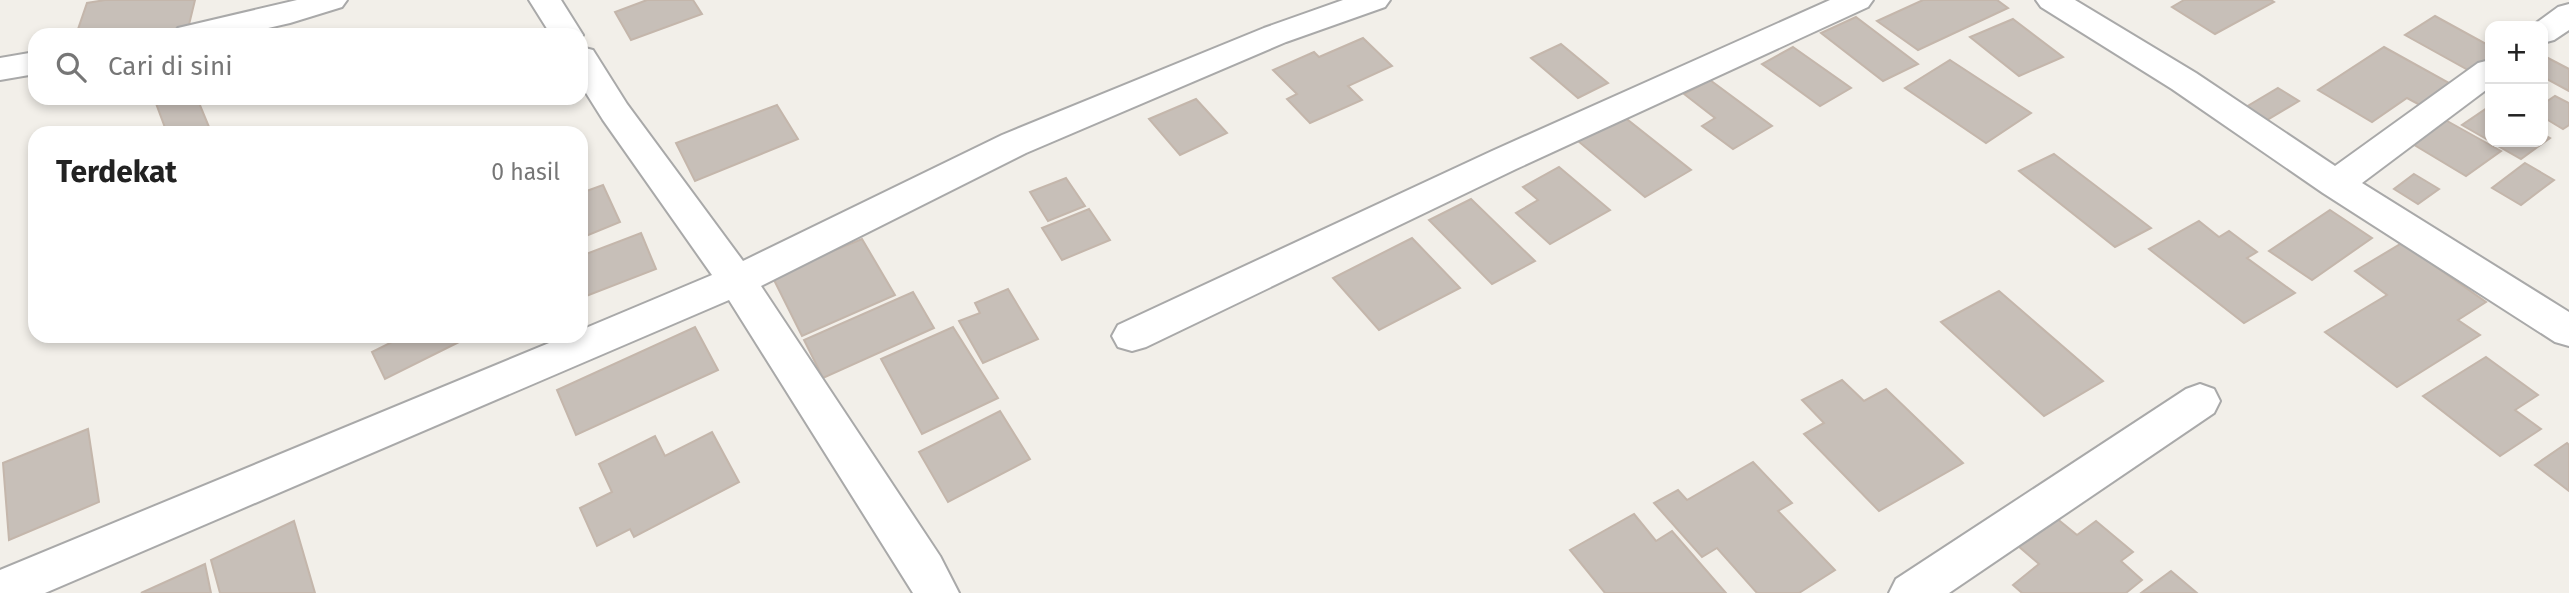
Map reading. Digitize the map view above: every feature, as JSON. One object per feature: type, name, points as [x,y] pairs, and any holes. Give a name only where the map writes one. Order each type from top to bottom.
[{"type":"street","points":[[222,28],[279,16],[331,0]]},
{"type":"street","points":[[545,0],[563,28]]},
{"type":"street","points":[[0,591],[737,281],[1014,144],[1275,35],[1374,0]]},
{"type":"street","points":[[1132,337],[1504,160],[1857,0]]},
{"type":"street","points":[[2052,0],[2184,82],[2336,184],[2569,331]]},
{"type":"street","points":[[2548,29],[2569,14]]},
{"type":"street","points":[[0,69],[28,64]]},
{"type":"street","points":[[588,69],[615,112],[737,281],[924,570],[936,593]]},
{"type":"street","points":[[2336,184],[2485,75]]},
{"type":"street","points":[[1939,587],[2200,401]]},
{"type":"building","points":[[105,0],[195,0],[188,28],[78,28],[87,3]]},
{"type":"building","points":[[647,0],[693,0],[702,14],[631,40],[615,12]]},
{"type":"building","points":[[1923,0],[1997,0],[2008,8],[1918,50],[1877,21]]},
{"type":"building","points":[[2184,0],[2274,2],[2215,34],[2172,7]]},
{"type":"building","points":[[2435,16],[2485,43],[2485,60],[2470,71],[2405,35]]},
{"type":"building","points":[[1856,17],[1918,64],[1883,81],[1821,33]]},
{"type":"building","points":[[2013,19],[2063,57],[2019,76],[1970,37]]},
{"type":"building","points":[[1363,38],[1392,66],[1348,86],[1362,100],[1310,123],[1287,99],[1297,94],[1273,70],[1314,52],[1319,57]]},
{"type":"building","points":[[1561,44],[1608,83],[1578,98],[1531,58]]},
{"type":"building","points":[[1793,47],[1851,88],[1820,106],[1762,64]]},
{"type":"building","points":[[2384,47],[2451,84],[2420,105],[2407,98],[2372,122],[2318,90]]},
{"type":"building","points":[[2548,58],[2569,69],[2569,91],[2548,80]]},
{"type":"building","points":[[1950,60],[2031,113],[1986,143],[1905,88]]},
{"type":"building","points":[[1710,80],[1772,126],[1733,149],[1702,126],[1715,118],[1684,94]]},
{"type":"building","points":[[2278,88],[2299,101],[2267,120],[2246,107]]},
{"type":"building","points":[[2555,96],[2569,103],[2569,125],[2563,129],[2548,120],[2548,101]]},
{"type":"building","points":[[1196,99],[1227,133],[1180,155],[1149,119]]},
{"type":"building","points":[[157,105],[200,105],[209,126],[164,126]]},
{"type":"building","points":[[777,105],[798,139],[695,181],[676,143]]},
{"type":"building","points":[[2485,109],[2485,138],[2462,125]]},
{"type":"building","points":[[1623,116],[1691,170],[1645,197],[1578,141]]},
{"type":"building","points":[[2440,117],[2485,142],[2485,147],[2494,147],[2501,151],[2466,176],[2406,140]]},
{"type":"building","points":[[2500,147],[2538,147],[2521,159]]},
{"type":"building","points":[[2054,154],[2151,228],[2115,247],[2019,171]]},
{"type":"building","points":[[2525,163],[2554,180],[2521,205],[2492,188]]},
{"type":"building","points":[[1559,167],[1610,210],[1550,244],[1516,213],[1538,200],[1523,187]]},
{"type":"building","points":[[2414,174],[2439,189],[2418,204],[2394,189]]},
{"type":"building","points":[[1066,178],[1085,206],[1048,221],[1030,192]]},
{"type":"building","points":[[603,185],[620,222],[588,235],[588,190]]},
{"type":"building","points":[[1471,199],[1535,261],[1492,284],[1429,220]]},
{"type":"building","points":[[1089,209],[1110,240],[1062,260],[1042,228]]},
{"type":"building","points":[[2330,210],[2372,238],[2312,280],[2269,251]]},
{"type":"building","points":[[2199,221],[2219,237],[2229,231],[2257,252],[2247,258],[2295,293],[2244,323],[2149,249]]},
{"type":"building","points":[[641,233],[656,269],[588,295],[588,253]]},
{"type":"building","points":[[1412,238],[1460,288],[1379,330],[1333,278]]},
{"type":"building","points":[[862,239],[895,295],[802,336],[772,276]]},
{"type":"building","points":[[2402,243],[2486,302],[2458,320],[2480,335],[2397,387],[2325,332],[2387,295],[2355,271]]},
{"type":"building","points":[[1008,289],[1038,339],[983,363],[959,321],[980,313],[975,303]]},
{"type":"building","points":[[1999,291],[2103,381],[2044,416],[1941,322]]},
{"type":"building","points":[[913,292],[934,328],[823,378],[804,340]]},
{"type":"building","points":[[695,327],[718,370],[576,435],[557,390]]},
{"type":"building","points":[[953,327],[998,398],[922,434],[881,359]]},
{"type":"building","points":[[390,343],[457,343],[385,379],[372,352]]},
{"type":"building","points":[[2486,357],[2538,395],[2515,410],[2541,429],[2500,456],[2423,396]]},
{"type":"building","points":[[1842,380],[1864,401],[1886,389],[1963,463],[1879,511],[1804,434],[1824,423],[1802,400]]},
{"type":"building","points":[[1000,411],[1030,459],[948,502],[919,452]]},
{"type":"building","points":[[88,429],[99,502],[9,540],[3,463]]},
{"type":"building","points":[[712,432],[739,482],[634,537],[630,529],[597,546],[580,508],[612,492],[599,464],[655,436],[665,456]]},
{"type":"building","points":[[2567,443],[2569,445],[2569,491],[2535,465]]},
{"type":"building","points":[[1753,462],[1792,503],[1778,511],[1835,570],[1799,593],[1757,593],[1717,548],[1702,557],[1654,503],[1678,490],[1687,500]]},
{"type":"building","points":[[1634,514],[1656,541],[1672,531],[1726,593],[1605,593],[1570,550]]},
{"type":"building","points":[[2055,517],[2077,535],[2096,521],[2133,552],[2121,561],[2142,580],[2126,593],[2022,593],[2013,585],[2039,564],[2017,545]]},
{"type":"building","points":[[294,521],[315,593],[220,593],[211,560]]},
{"type":"building","points":[[205,564],[211,593],[141,593]]},
{"type":"building","points":[[2171,571],[2197,593],[2141,593]]}]
